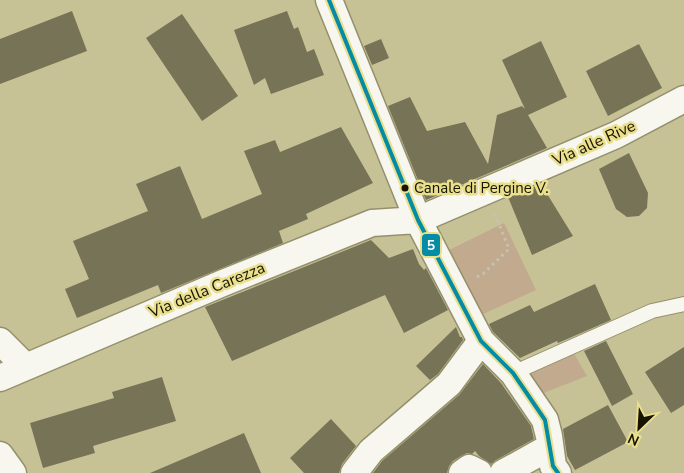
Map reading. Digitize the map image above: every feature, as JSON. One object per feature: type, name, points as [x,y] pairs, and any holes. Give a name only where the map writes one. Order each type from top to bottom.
[{"type":"street","points":[[330,0],[418,220],[481,341],[513,374],[545,420],[553,466],[558,473]]},
{"type":"street","name":"Via alle Rive","points":[[418,220],[616,135],[684,100]]},
{"type":"street","name":"Via della Carezza","points":[[0,378],[223,283],[372,224],[418,220]]},
{"type":"street","points":[[0,341],[25,366]]},
{"type":"street","points":[[354,473],[371,451],[449,384],[481,341]]},
{"type":"street","points":[[503,473],[550,447]]},
{"type":"street","points":[[0,455],[13,473]]},
{"type":"street","points":[[462,473],[469,468],[479,473]]},
{"type":"lane","points":[[513,374],[652,312],[684,304]]},
{"type":"path","points":[[453,286],[483,274],[509,249],[499,225]]},
{"type":"shaded area","points":[[504,223],[536,290],[479,316],[443,253]]},
{"type":"shaded area","points":[[572,350],[587,376],[536,396],[522,372]]},
{"type":"building","points":[[72,11],[87,51],[0,84],[0,39]]},
{"type":"building","points":[[287,11],[294,29],[298,27],[307,52],[314,49],[324,75],[271,94],[265,78],[254,85],[234,30]]},
{"type":"building","points":[[182,14],[238,96],[202,121],[146,38]]},
{"type":"building","points":[[381,39],[389,58],[372,65],[364,46]]},
{"type":"building","points":[[541,41],[567,97],[528,115],[547,148],[426,200],[388,106],[410,97],[427,131],[465,122],[488,164],[497,115],[522,106],[525,109],[502,60]]},
{"type":"building","points":[[639,44],[662,88],[608,116],[586,71]]},
{"type":"building","points":[[341,127],[373,183],[306,214],[308,219],[279,231],[283,243],[161,293],[158,285],[77,318],[65,289],[89,279],[73,241],[148,211],[136,184],[180,166],[202,219],[262,194],[244,151],[275,140],[280,152]]},
{"type":"building","points":[[629,153],[648,193],[647,208],[639,216],[627,217],[616,209],[599,169]]},
{"type":"building","points":[[541,184],[573,236],[532,255],[508,197]]},
{"type":"building","points":[[371,240],[389,258],[413,249],[419,264],[424,270],[426,268],[448,310],[404,333],[385,295],[232,361],[205,307]]},
{"type":"building","points":[[595,284],[611,320],[520,358],[493,332],[489,324],[530,305],[534,312]]},
{"type":"building","points":[[456,327],[463,340],[438,374],[430,380],[416,366]]},
{"type":"building","points":[[606,341],[633,394],[612,406],[584,351]]},
{"type":"building","points":[[684,347],[684,405],[671,413],[645,372]]},
{"type":"building","points":[[483,364],[501,383],[531,426],[534,439],[491,464],[475,451],[453,461],[447,473],[373,473],[382,461],[459,395]]},
{"type":"building","points":[[162,377],[176,421],[93,446],[95,453],[43,468],[30,423],[114,398],[112,392]]},
{"type":"building","points":[[608,405],[628,442],[575,470],[567,456],[563,429]]},
{"type":"building","points":[[331,419],[356,446],[342,464],[339,473],[304,473],[290,458]]},
{"type":"building","points":[[244,433],[261,473],[150,473]]},
{"type":"transit line","name":"5","points":[[329,0],[418,220],[481,341],[513,373],[545,420],[553,466],[558,473]]},
{"type":"place","name":"Canale di Pergine V.","points":[[405,188]]}]
